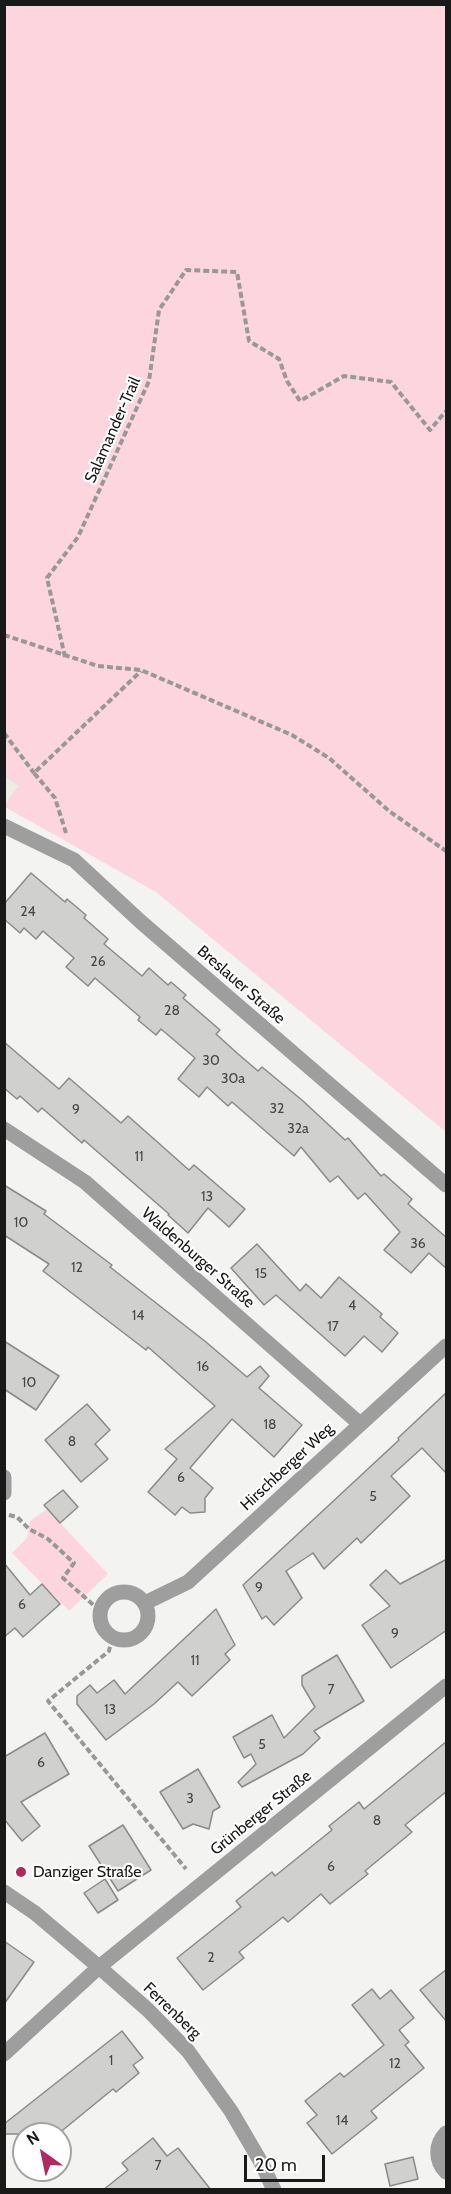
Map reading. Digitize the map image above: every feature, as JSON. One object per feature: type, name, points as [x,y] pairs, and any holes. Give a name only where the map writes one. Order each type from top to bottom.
[{"type":"street","name":"Breslauer Straße","points":[[4,826],[74,860],[141,922],[447,1185]]},
{"type":"street","name":"Waldenburger Straße","points":[[4,1129],[85,1182],[360,1424]]},
{"type":"street","name":"Hirschberger Weg","points":[[145,1603],[188,1582],[447,1346]]},
{"type":"street","points":[[4,1477],[4,1493]]},
{"type":"street","points":[[124,1592],[139,1597],[145,1603],[148,1618],[142,1633],[128,1640],[112,1638],[102,1626],[100,1611],[108,1597],[124,1592]]},
{"type":"street","name":"Grünberger Straße","points":[[99,1966],[447,1686]]},
{"type":"street","name":"Ferrenberg","points":[[4,1892],[35,1913],[99,1966],[148,2010],[188,2051],[231,2111],[262,2164],[274,2190]]},
{"type":"street","points":[[4,2054],[99,1966]]},
{"type":"street","points":[[447,2133],[439,2143],[437,2152],[439,2161],[447,2172]]},
{"type":"path","name":"Salamander-Trail","points":[[65,657],[47,578],[78,537],[149,381],[159,310],[186,270],[237,272],[249,341],[279,360],[287,381],[300,402],[344,376],[391,382],[430,430],[447,411]]},
{"type":"path","points":[[4,635],[98,666],[141,670],[292,735],[329,758],[389,811],[447,851]]},
{"type":"path","points":[[34,773],[141,670]]},
{"type":"path","points":[[4,733],[56,798],[74,860]]},
{"type":"path","points":[[17,1517],[29,1529],[48,1539],[74,1563],[63,1578],[100,1611]]},
{"type":"path","points":[[112,1638],[109,1650],[48,1701],[200,1886]]},
{"type":"shaded area","points":[[5,4],[446,5],[446,1132],[156,892],[5,807],[18,786],[4,776]]},
{"type":"shaded area","points":[[5,776],[18,786],[5,804]]},
{"type":"shaded area","points":[[47,1509],[108,1574],[69,1611],[12,1553],[27,1538],[30,1521]]},
{"type":"building","points":[[31,873],[65,902],[67,899],[86,915],[84,918],[108,939],[104,944],[142,976],[149,968],[168,985],[171,982],[186,995],[183,998],[220,1030],[216,1034],[237,1053],[258,1071],[262,1067],[345,1140],[348,1138],[381,1176],[384,1174],[412,1199],[408,1204],[447,1238],[447,1269],[429,1253],[411,1273],[384,1250],[400,1232],[365,1193],[358,1199],[338,1176],[330,1182],[301,1147],[294,1156],[232,1102],[228,1106],[207,1087],[199,1097],[178,1079],[195,1058],[161,1029],[156,1035],[138,1020],[140,1017],[95,978],[88,986],[66,967],[74,958],[43,931],[36,939],[24,928],[20,933],[4,919],[4,904]]},
{"type":"building","points":[[4,1042],[59,1089],[69,1078],[121,1123],[128,1116],[189,1170],[194,1165],[245,1209],[229,1227],[208,1208],[188,1233],[84,1140],[82,1143],[42,1108],[38,1112],[20,1096],[17,1099],[4,1088]]},
{"type":"building","points":[[4,1185],[46,1211],[44,1214],[112,1265],[110,1267],[247,1377],[260,1366],[269,1376],[259,1388],[302,1425],[274,1457],[232,1419],[190,1468],[213,1488],[205,1498],[205,1512],[190,1513],[182,1507],[175,1515],[148,1492],[177,1459],[165,1449],[215,1406],[148,1347],[146,1350],[43,1271],[49,1264],[4,1235]]},
{"type":"building","points":[[257,1244],[300,1291],[306,1284],[321,1298],[339,1277],[382,1314],[380,1317],[398,1333],[382,1352],[364,1336],[345,1356],[276,1295],[264,1305],[231,1268]]},
{"type":"building","points":[[4,1341],[59,1376],[36,1410],[4,1389]]},
{"type":"building","points":[[447,1392],[447,1474],[422,1448],[391,1476],[410,1496],[361,1543],[357,1538],[324,1569],[313,1553],[286,1571],[302,1598],[274,1625],[266,1616],[262,1619],[243,1585],[399,1440],[398,1438]]},
{"type":"building","points":[[87,1404],[110,1430],[95,1444],[108,1459],[81,1482],[45,1440]]},
{"type":"building","points":[[63,1490],[78,1507],[60,1523],[44,1505]]},
{"type":"building","points":[[447,1559],[447,1630],[391,1668],[362,1625],[390,1606],[370,1585],[386,1570],[400,1584]]},
{"type":"building","points":[[4,1563],[30,1595],[42,1584],[60,1604],[23,1637],[15,1628],[4,1637]]},
{"type":"building","points":[[216,1609],[235,1645],[225,1654],[230,1660],[192,1696],[178,1682],[154,1704],[106,1740],[77,1704],[77,1696],[90,1685],[97,1693],[114,1680],[125,1694]]},
{"type":"building","points":[[337,1655],[364,1701],[314,1731],[320,1738],[303,1754],[242,1787],[238,1782],[256,1764],[251,1754],[244,1758],[233,1737],[272,1715],[284,1738],[315,1707],[302,1685],[302,1676]]},
{"type":"building","points":[[45,1733],[69,1774],[21,1802],[40,1826],[22,1841],[4,1819],[4,1757]]},
{"type":"building","points":[[447,1741],[447,1791],[405,1825],[412,1832],[365,1871],[368,1874],[330,1904],[321,1894],[288,1922],[283,1917],[239,1952],[244,1958],[203,1990],[177,1958],[241,1907],[236,1901],[272,1872],[275,1876],[332,1830],[329,1826],[359,1802],[364,1809]]},
{"type":"building","points":[[198,1769],[220,1807],[213,1811],[209,1829],[193,1824],[183,1829],[160,1792]]},
{"type":"building","points":[[123,1825],[151,1870],[118,1891],[89,1846]]},
{"type":"building","points":[[105,1879],[118,1900],[98,1913],[84,1893]]},
{"type":"building","points":[[4,1941],[34,1962],[4,2004]]},
{"type":"building","points":[[447,1969],[447,2022],[420,1990]]},
{"type":"building","points":[[372,1989],[380,1999],[391,1990],[414,2018],[399,2030],[409,2042],[405,2045],[424,2068],[371,2111],[377,2118],[332,2154],[307,2123],[317,2115],[305,2101],[340,2073],[344,2077],[384,2045],[352,2005]]},
{"type":"building","points":[[122,2031],[143,2058],[133,2065],[139,2073],[116,2092],[113,2089],[72,2123],[12,2122],[12,2134],[4,2134],[4,2124]]},
{"type":"building","points":[[153,2138],[167,2156],[178,2148],[211,2190],[103,2190],[128,2170],[122,2163]]},
{"type":"building","points":[[413,2157],[418,2179],[390,2186],[385,2164]]},
{"type":"place","name":"Danziger Straße","points":[[21,1872]]}]
